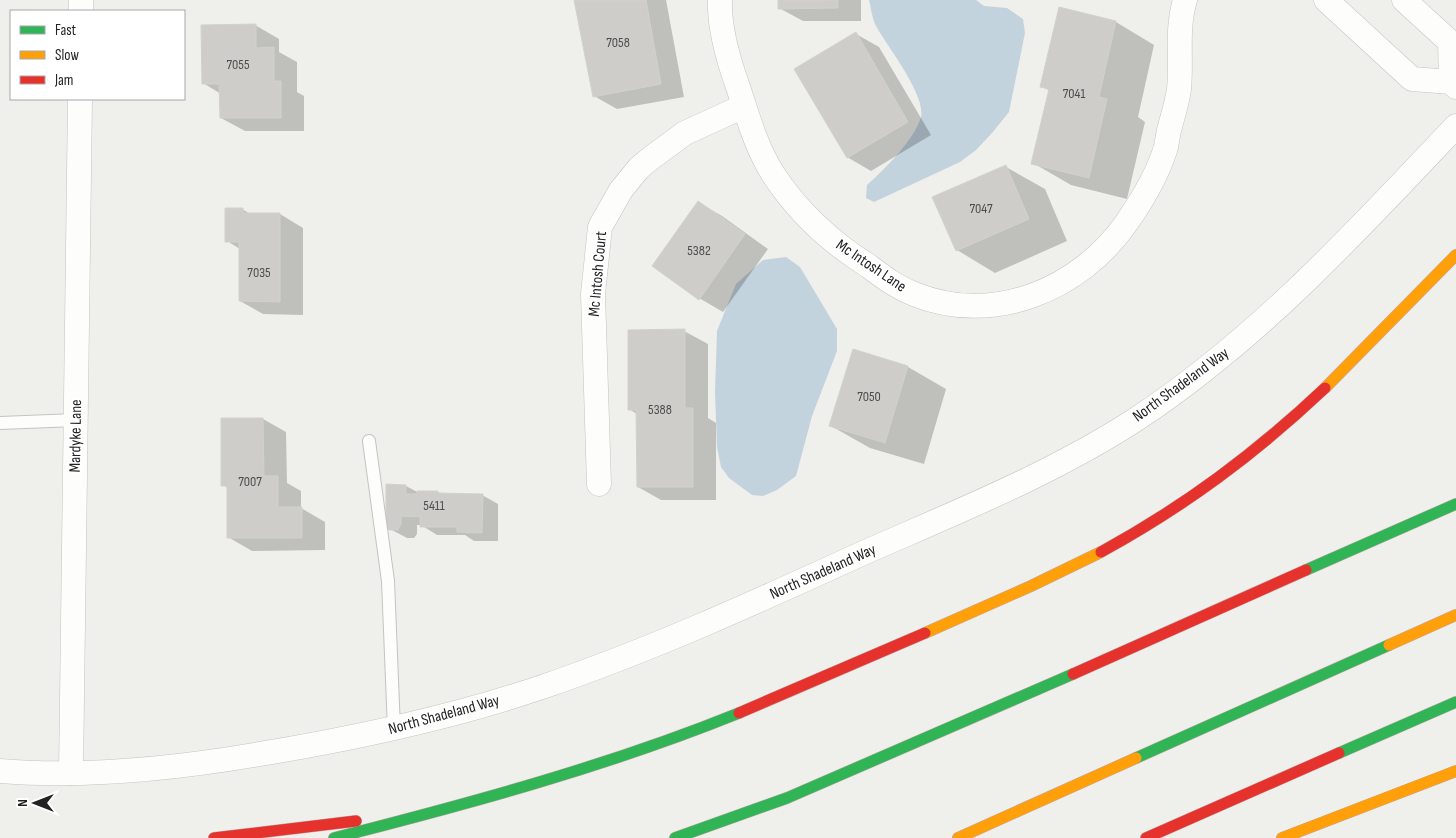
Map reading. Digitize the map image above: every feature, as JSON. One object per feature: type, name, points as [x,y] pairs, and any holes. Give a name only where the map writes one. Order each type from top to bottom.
[{"type":"highway","points":[[334,838],[437,812],[612,759],[710,724],[850,666],[1059,574],[1123,541],[1202,491],[1276,432],[1326,388],[1456,256]]},
{"type":"highway","points":[[675,838],[787,798],[1057,681],[1456,504]]},
{"type":"highway","points":[[958,838],[1456,614]]},
{"type":"highway","points":[[1146,838],[1456,702]]},
{"type":"highway","points":[[1282,838],[1456,770]]},
{"type":"highway","points":[[214,838],[437,812]]},
{"type":"street","name":"Mc Intosh Lane","points":[[720,0],[724,37],[753,134],[773,173],[808,219],[853,257],[889,282],[927,298],[971,305],[1013,302],[1054,288],[1100,255],[1144,197],[1162,158],[1174,117],[1179,88],[1180,18],[1185,0]]},
{"type":"street","points":[[1326,0],[1412,79],[1454,84],[1450,42],[1404,0]]},
{"type":"street","name":"Mardyke Lane","points":[[71,773],[80,100]]},
{"type":"street","name":"Mc Intosh Court","points":[[599,484],[593,294],[600,228],[621,190],[639,168],[685,133],[744,106]]},
{"type":"street","name":"North Shadeland Way","points":[[0,771],[71,773],[186,766],[313,746],[394,729],[454,714],[526,692],[730,614],[1015,485],[1102,440],[1135,420],[1195,377],[1267,317],[1337,252],[1456,126]]},
{"type":"lane","points":[[0,422],[76,420]]},
{"type":"lane","points":[[369,441],[388,582],[394,729]]},
{"type":"water","points":[[869,0],[976,0],[984,6],[1007,8],[1023,19],[1025,33],[1009,112],[992,133],[976,150],[960,162],[874,202],[866,198],[867,185],[890,163],[906,144],[918,126],[921,108],[912,84],[876,26]]},
{"type":"water","points":[[786,257],[800,267],[837,329],[837,351],[812,416],[796,476],[777,490],[763,496],[752,495],[729,478],[721,467],[717,447],[715,392],[717,331],[736,284],[763,260]]},
{"type":"building","points":[[574,0],[646,0],[661,84],[593,97]]},
{"type":"building","points":[[778,0],[838,0],[838,8],[778,9]]},
{"type":"building","points":[[1059,7],[1116,21],[1099,97],[1107,99],[1089,178],[1031,164],[1049,89],[1040,87]]},
{"type":"building","points":[[256,24],[256,48],[274,47],[274,81],[281,81],[281,118],[220,118],[219,84],[202,84],[201,25]]},
{"type":"building","points":[[856,32],[908,122],[847,158],[794,69]]},
{"type":"building","points":[[1006,165],[1029,219],[956,251],[932,197]]},
{"type":"building","points":[[698,201],[745,234],[699,300],[652,266]]},
{"type":"building","points":[[225,208],[243,208],[243,213],[280,213],[280,302],[239,301],[239,242],[225,242]]},
{"type":"building","points":[[685,329],[685,408],[693,408],[693,487],[637,487],[636,410],[628,410],[628,330]]},
{"type":"building","points":[[853,349],[908,366],[885,443],[829,426]]},
{"type":"building","points":[[221,418],[263,418],[264,476],[278,476],[278,507],[302,507],[302,538],[227,538],[227,486],[221,486]]},
{"type":"building","points":[[386,484],[406,485],[406,494],[417,494],[417,491],[438,491],[438,493],[483,494],[482,533],[457,532],[457,527],[420,527],[420,517],[401,516],[401,524],[398,530],[389,530],[386,526]]},
{"type":"traffic: fast","points":[[1306,570],[1456,504]]},
{"type":"traffic: fast","points":[[1136,758],[1389,645]]},
{"type":"traffic: fast","points":[[675,838],[787,798],[1073,674]]},
{"type":"traffic: fast","points":[[1339,753],[1456,702]]},
{"type":"traffic: fast","points":[[334,838],[437,811],[589,767],[739,713]]},
{"type":"traffic: slow","points":[[1325,388],[1456,255]]},
{"type":"traffic: slow","points":[[925,633],[1031,586],[1101,552]]},
{"type":"traffic: slow","points":[[1389,645],[1456,615]]},
{"type":"traffic: slow","points":[[958,838],[1136,758]]},
{"type":"traffic: slow","points":[[1282,838],[1456,771]]},
{"type":"traffic: jam","points":[[1101,552],[1162,516],[1218,478],[1246,457],[1325,388]]},
{"type":"traffic: jam","points":[[1073,674],[1306,570]]},
{"type":"traffic: jam","points":[[739,713],[925,633]]},
{"type":"traffic: jam","points":[[1146,838],[1339,753]]},
{"type":"traffic: jam","points":[[214,838],[356,821]]}]
